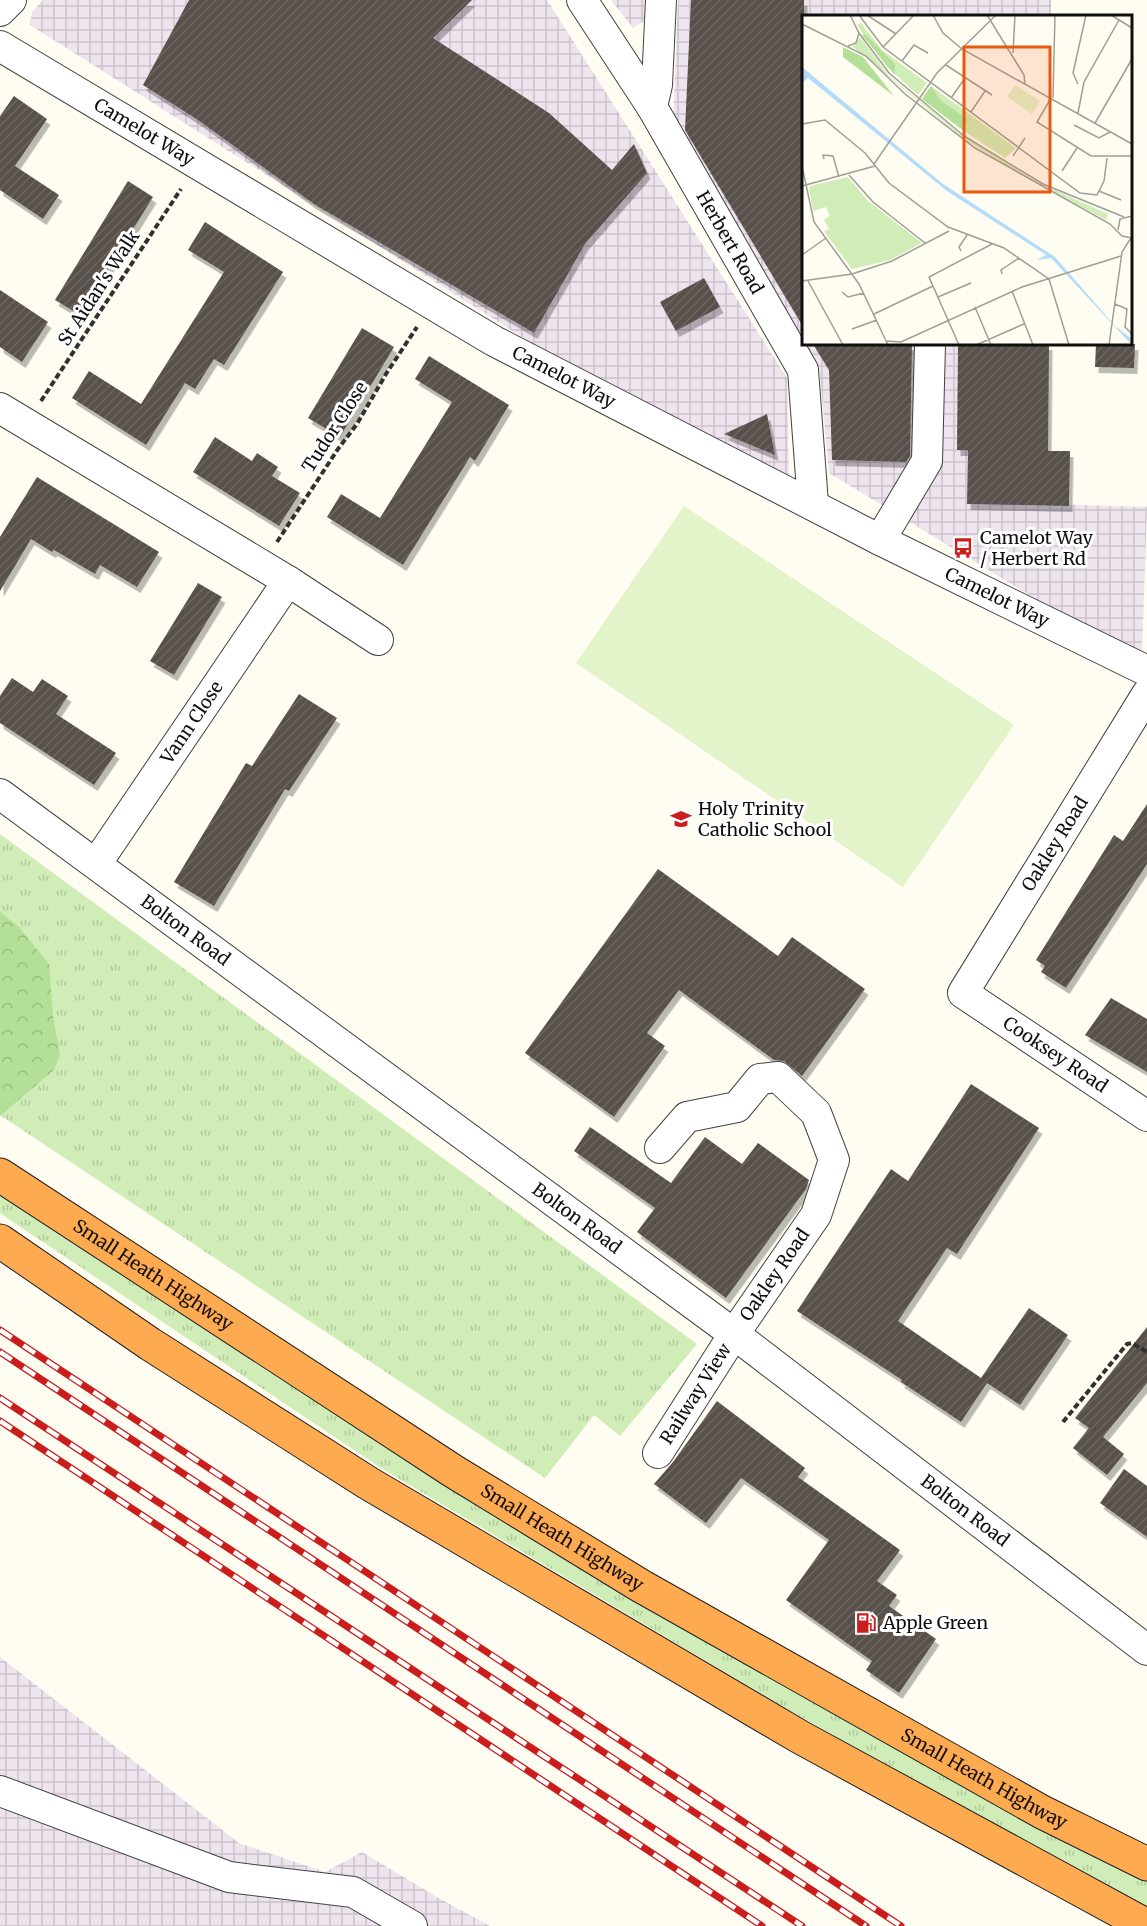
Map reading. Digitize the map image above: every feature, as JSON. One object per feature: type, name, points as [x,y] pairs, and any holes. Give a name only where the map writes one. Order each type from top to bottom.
[{"type":"highway","name":"Small Heath Highway","points":[[0,1175],[453,1471],[641,1586],[1042,1812],[1147,1864]]},
{"type":"highway","points":[[0,1241],[150,1344],[368,1483],[800,1737],[1147,1926]]},
{"type":"street","points":[[0,11],[11,0]]},
{"type":"street","name":"Herbert Road","points":[[582,0],[652,107],[803,370],[813,504]]},
{"type":"street","points":[[652,107],[657,85],[661,0]]},
{"type":"street","name":"Camelot Way","points":[[0,46],[494,341],[880,540],[1147,671]]},
{"type":"street","points":[[880,540],[927,461],[930,345]]},
{"type":"street","points":[[5,422],[261,565],[378,640]]},
{"type":"street","name":"Vann Close","points":[[96,864],[288,581]]},
{"type":"street","name":"Oakley Road","points":[[963,993],[1147,694]]},
{"type":"street","name":"Bolton Road","points":[[0,794],[734,1334],[1147,1650]]},
{"type":"street","name":"Cooksey Road","points":[[963,993],[1147,1116]]},
{"type":"street","name":"Oakley Road","points":[[660,1148],[687,1117],[737,1107],[760,1079],[778,1077],[816,1113],[834,1160],[816,1215],[734,1334]]},
{"type":"street","name":"Railway View","points":[[658,1453],[734,1334]]},
{"type":"street","points":[[0,1791],[229,1877],[353,1892],[412,1926]]},
{"type":"path","name":"St Aidan's Walk","points":[[5,422],[37,407],[198,163]]},
{"type":"path","name":"Tudor Close","points":[[261,565],[357,424],[431,303]]},
{"type":"path","points":[[1063,1422],[1126,1344],[1132,1343],[1147,1352]]},
{"type":"shaded area","points":[[43,0],[547,0],[787,378],[789,475],[549,354],[30,25],[32,12]]},
{"type":"shaded area","points":[[611,0],[646,0],[646,20],[633,28]]},
{"type":"shaded area","points":[[678,0],[1051,0],[1051,15],[802,15],[802,345],[673,120]]},
{"type":"shaded area","points":[[802,345],[1049,345],[1048,504],[1147,507],[1142,654],[1051,608],[829,473],[820,376]]},
{"type":"shaded area","points":[[0,1657],[239,1843],[325,1872],[362,1852],[490,1926],[0,1926]]},
{"type":"green space","points":[[684,506],[1014,725],[903,887],[576,663]]},
{"type":"green space","points":[[0,834],[697,1344],[620,1436],[594,1415],[545,1478],[0,1115]]},
{"type":"green space","points":[[0,912],[19,927],[49,964],[53,1016],[60,1055],[54,1070],[0,1116]]},
{"type":"green space","points":[[0,1187],[144,1290],[346,1419],[1147,1878],[1147,1910],[799,1716],[381,1468],[0,1213]]},
{"type":"building","points":[[189,0],[472,0],[433,38],[549,113],[612,170],[634,144],[647,173],[585,244],[534,333],[314,204],[198,120],[143,85]]},
{"type":"building","points":[[691,0],[804,0],[804,15],[802,15],[802,325],[685,130]]},
{"type":"building","points":[[14,96],[47,119],[15,166],[59,195],[43,219],[0,190],[0,116]]},
{"type":"building","points":[[128,181],[153,197],[80,315],[55,300]]},
{"type":"building","points":[[205,222],[283,272],[224,365],[214,359],[195,389],[185,383],[146,445],[72,398],[89,371],[141,404],[224,272],[188,250]]},
{"type":"building","points":[[704,278],[720,307],[676,331],[660,302]]},
{"type":"building","points":[[0,290],[48,322],[22,362],[0,347]]},
{"type":"building","points":[[362,328],[394,347],[340,437],[308,418]]},
{"type":"building","points":[[1135,344],[1134,368],[1095,367],[1096,345]]},
{"type":"building","points":[[814,345],[912,345],[910,456],[906,462],[832,460],[829,370]]},
{"type":"building","points":[[958,345],[1049,345],[1048,451],[1070,451],[1069,506],[967,504],[968,450],[957,450]]},
{"type":"building","points":[[429,356],[509,405],[475,461],[470,457],[403,565],[327,517],[341,494],[380,518],[452,402],[415,379]]},
{"type":"building","points":[[767,414],[775,455],[724,434]]},
{"type":"building","points":[[215,437],[252,461],[257,453],[278,467],[272,476],[300,493],[279,526],[193,472]]},
{"type":"building","points":[[37,477],[159,552],[137,587],[100,565],[95,574],[31,539],[0,591],[0,537]]},
{"type":"building","points":[[198,583],[222,597],[174,675],[150,661]]},
{"type":"building","points":[[12,678],[33,692],[42,679],[68,696],[56,714],[116,753],[94,785],[0,723],[0,696]]},
{"type":"building","points":[[299,694],[337,718],[289,791],[285,789],[214,906],[174,882],[246,763],[252,766]]},
{"type":"building","points":[[1147,804],[1147,864],[1066,988],[1041,972],[1045,966],[1036,960],[1114,835],[1123,841]]},
{"type":"building","points":[[658,869],[778,956],[792,937],[865,989],[802,1076],[784,1061],[774,1060],[679,990],[647,1033],[665,1046],[614,1117],[525,1053]]},
{"type":"building","points":[[1111,998],[1147,1019],[1147,1072],[1085,1035]]},
{"type":"building","points":[[971,1084],[1039,1128],[957,1254],[947,1248],[898,1321],[981,1378],[1029,1308],[1068,1335],[1020,1405],[987,1383],[961,1422],[797,1311],[891,1169],[908,1181]]},
{"type":"building","points":[[590,1127],[671,1183],[705,1137],[742,1164],[758,1143],[809,1180],[806,1189],[726,1298],[637,1232],[655,1208],[574,1151]]},
{"type":"building","points":[[1147,1327],[1147,1383],[1103,1437],[1124,1454],[1107,1475],[1073,1448],[1089,1428],[1075,1418]]},
{"type":"building","points":[[717,1401],[805,1468],[798,1477],[900,1550],[877,1581],[897,1595],[889,1606],[936,1639],[899,1693],[866,1670],[872,1661],[786,1600],[829,1540],[741,1478],[706,1523],[654,1484],[673,1462]]},
{"type":"building","points":[[1124,1469],[1147,1486],[1147,1537],[1100,1503]]},
{"type":"railway","points":[[0,1330],[901,1926]]},
{"type":"railway","points":[[0,1352],[866,1926]]},
{"type":"railway","points":[[0,1398],[802,1926]]},
{"type":"railway","points":[[0,1421],[762,1926]]},
{"type":"place","name":"Camelot Way / Herbert Rd","points":[[963,548]]},
{"type":"place","name":"Holy Trinity Catholic School","points":[[681,819]]},
{"type":"place","name":"Apple Green","points":[[866,1623]]}]
